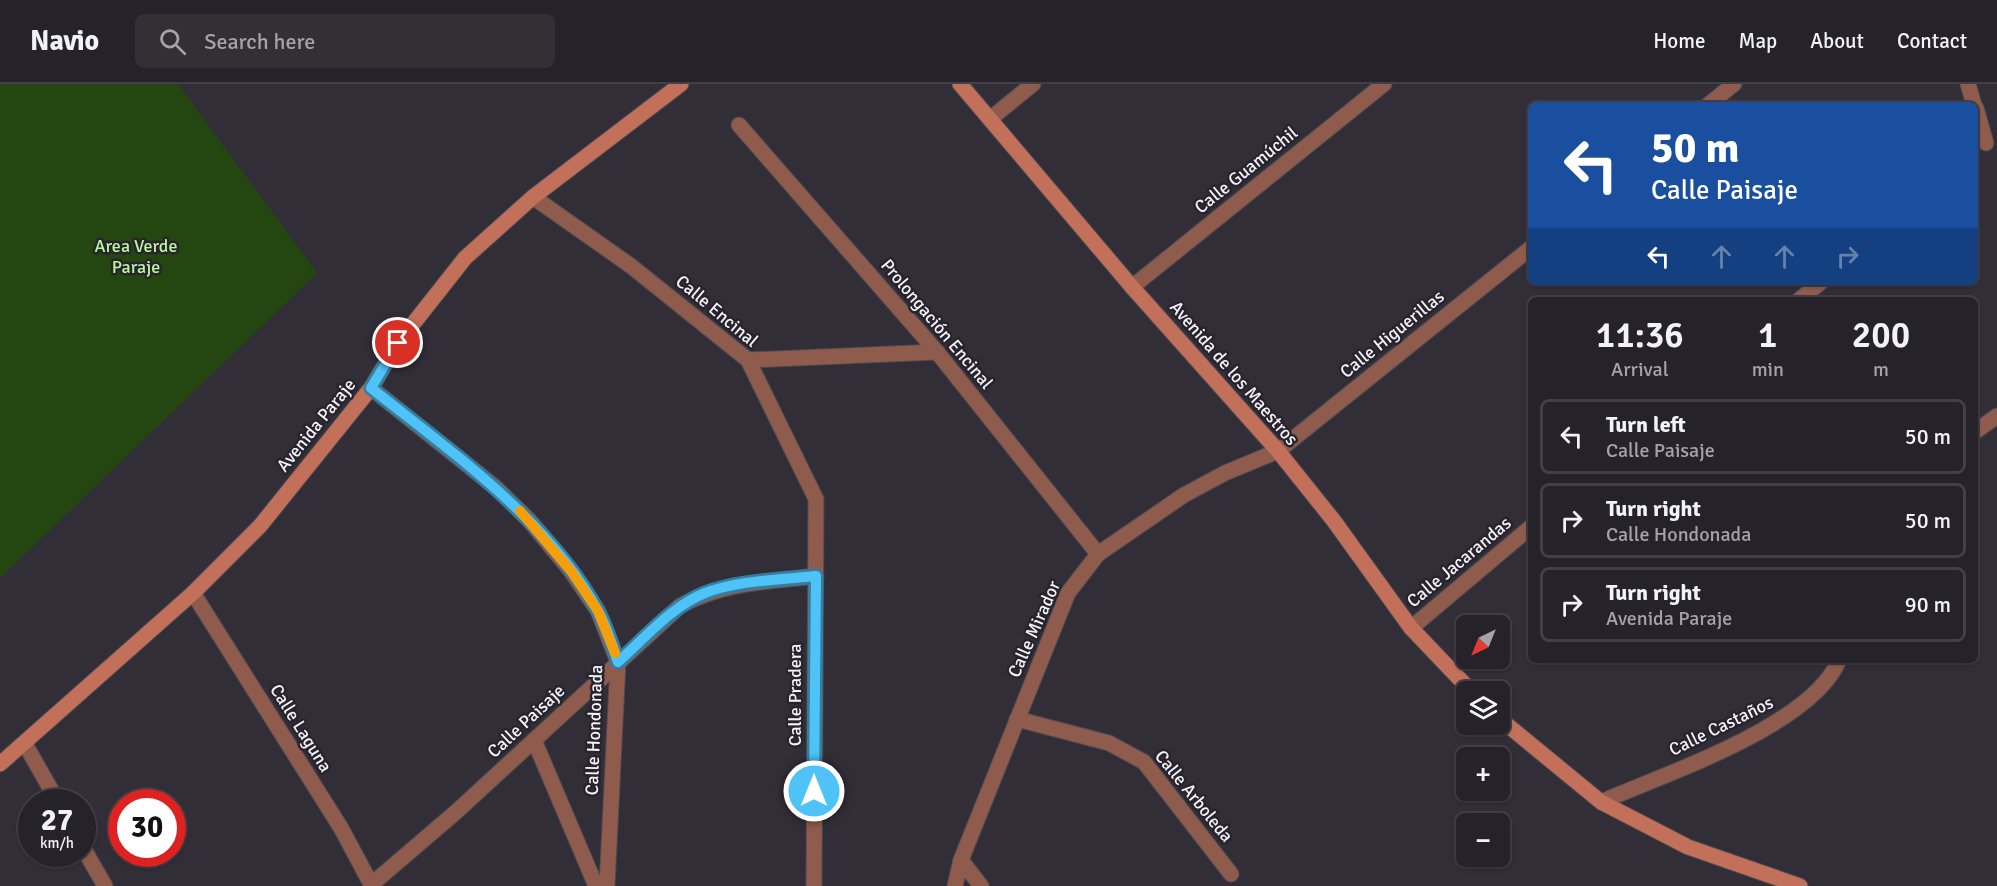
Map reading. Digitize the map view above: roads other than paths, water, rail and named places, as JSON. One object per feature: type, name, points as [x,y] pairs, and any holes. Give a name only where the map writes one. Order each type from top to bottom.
[{"type":"street","name":"Avenida Paraje","points":[[0,764],[193,593],[260,526],[371,388],[398,343],[465,258],[533,197],[681,84]]},
{"type":"street","name":"Avenida de los Maestros","points":[[960,84],[1132,287],[1278,451],[1334,521],[1411,628],[1462,681]]},
{"type":"street","points":[[990,119],[1033,84]]},
{"type":"street","name":"Calle Guamúchil","points":[[1132,287],[1384,84]]},
{"type":"street","points":[[1712,102],[1734,84]]},
{"type":"street","points":[[1968,84],[1973,102]]},
{"type":"street","points":[[1978,117],[1986,145]]},
{"type":"street","name":"Prolongación Encinal","points":[[739,125],[937,352],[1098,554]]},
{"type":"street","name":"Calle Encinal","points":[[533,197],[631,266],[748,360],[816,499],[816,576]]},
{"type":"street","name":"Calle Higuerillas","points":[[1278,451],[1528,250]]},
{"type":"street","points":[[1803,297],[1817,285]]},
{"type":"street","points":[[748,360],[937,352]]},
{"type":"street","name":"Calle Hondonada","points":[[371,388],[495,487],[529,520],[571,571],[598,611],[618,662],[607,886]]},
{"type":"street","points":[[1978,430],[1997,416]]},
{"type":"street","name":"Calle Mirador","points":[[954,886],[962,860],[1068,593],[1098,554],[1184,495],[1225,473],[1278,451]]},
{"type":"street","name":"Calle Jacarandas","points":[[1411,628],[1528,529]]},
{"type":"street","name":"Calle Paisaje","points":[[372,885],[456,812],[680,606],[704,593],[725,587],[816,576]]},
{"type":"street","name":"Calle Pradera","points":[[814,886],[816,576]]},
{"type":"street","name":"Calle Laguna","points":[[193,593],[341,828],[372,885]]},
{"type":"street","name":"Calle Castaños","points":[[1601,802],[1765,730],[1803,705],[1837,663]]},
{"type":"street","name":"Calle Arboleda","points":[[1017,719],[1109,743],[1144,762],[1231,874]]},
{"type":"street","points":[[1510,727],[1601,802],[1688,847],[1800,886]]},
{"type":"street","name":"Calle Hondonada","points":[[534,740],[596,886]]},
{"type":"street","points":[[25,744],[51,789]]},
{"type":"street","points":[[962,860],[981,886]]},
{"type":"street","points":[[94,867],[105,886]]},
{"type":"park label","name":"Area Verde Paraje","points":[[136,256]]}]
